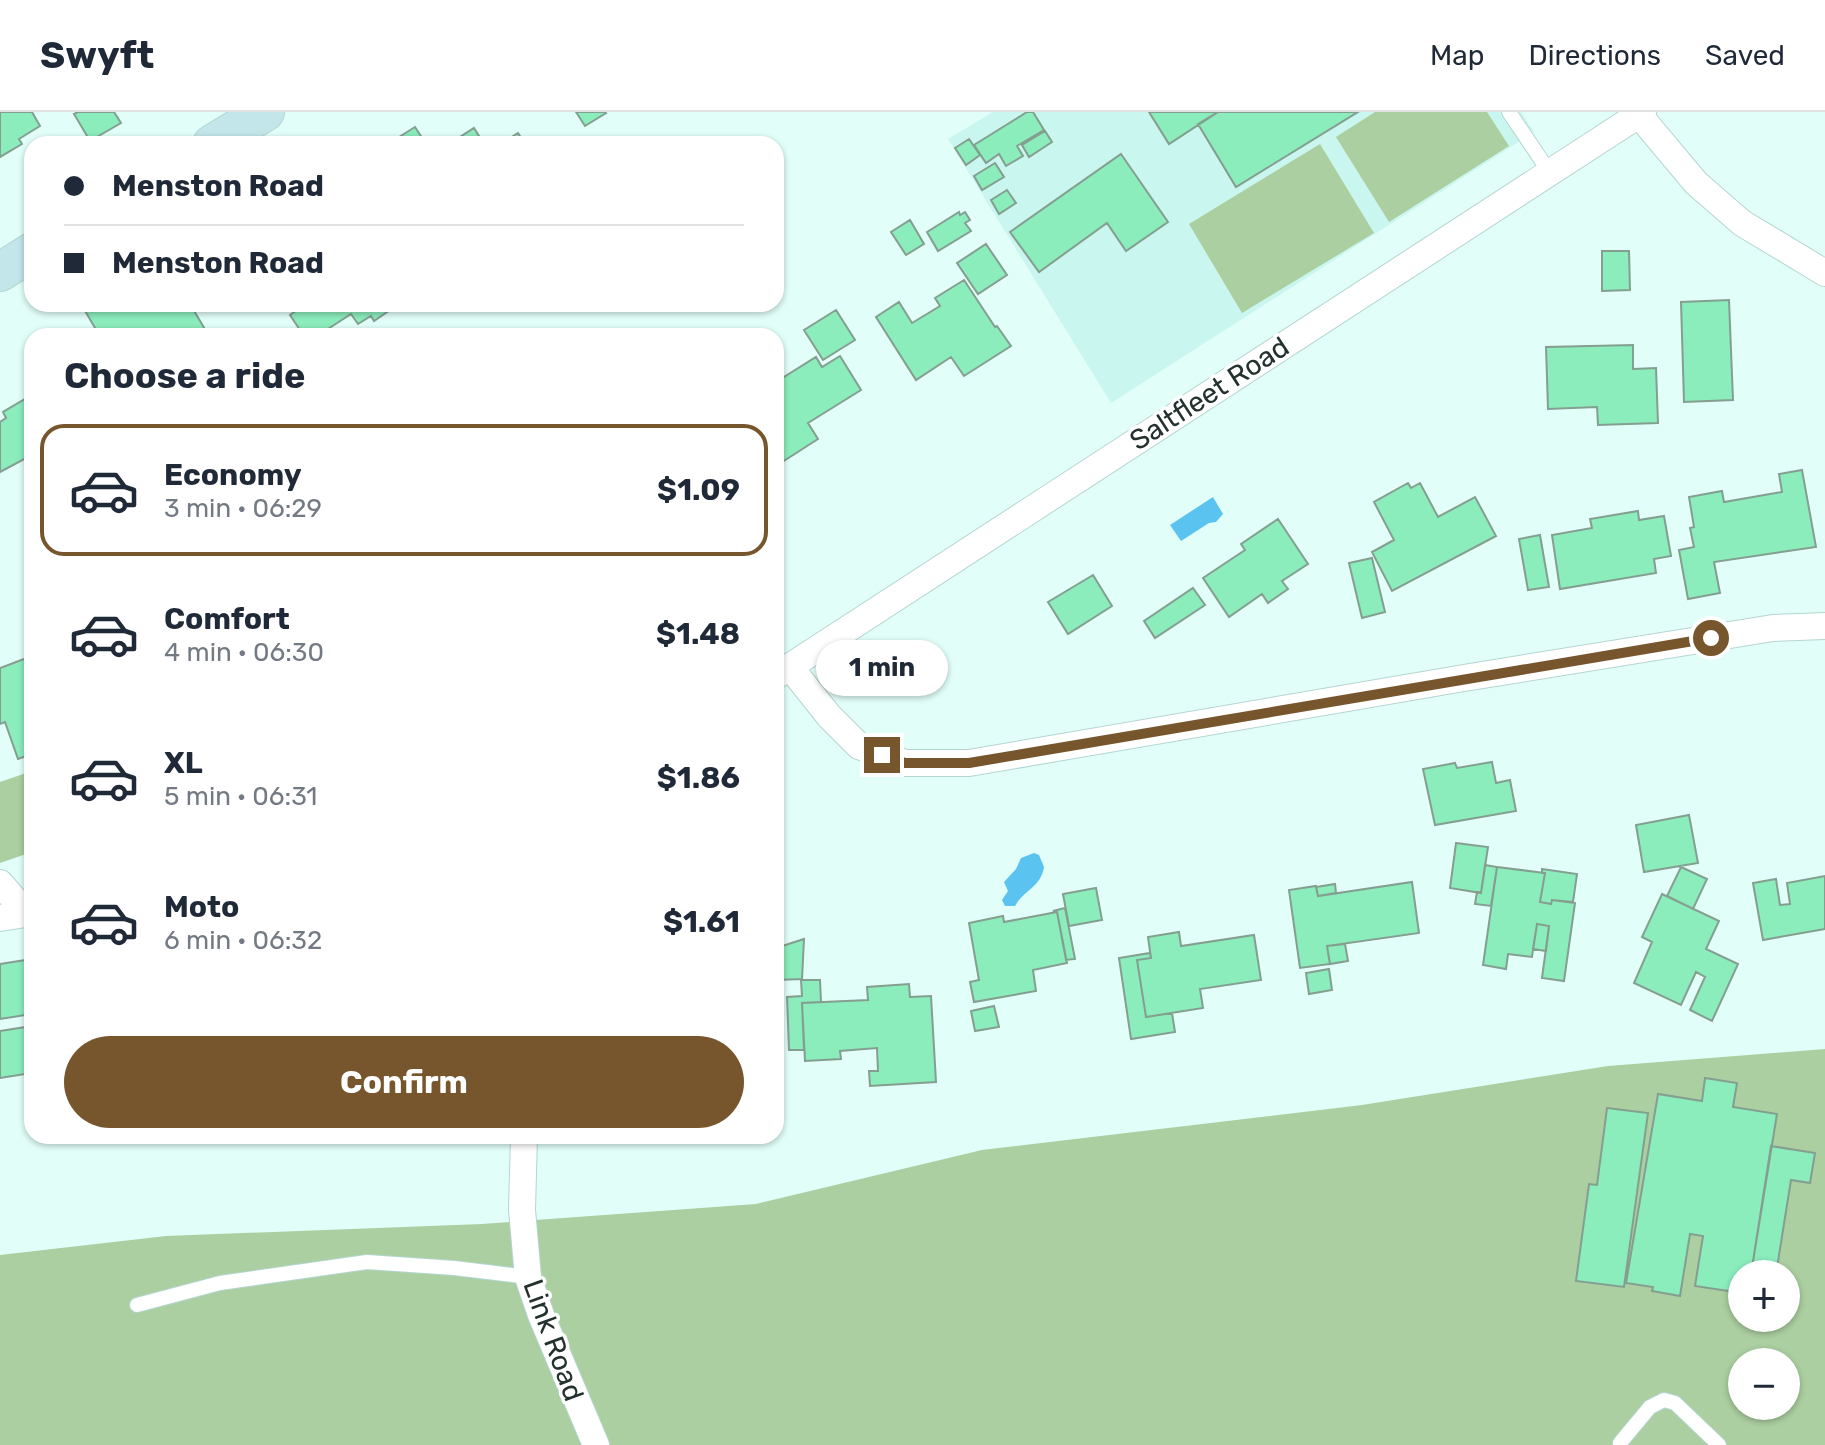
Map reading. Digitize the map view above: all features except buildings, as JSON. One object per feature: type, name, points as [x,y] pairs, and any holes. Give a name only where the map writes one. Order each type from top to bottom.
[{"type":"street","points":[[225,136],[265,112]]},
{"type":"street","points":[[1641,114],[1696,183],[1742,223],[1825,273]]},
{"type":"street","name":"Saltfleet Road","points":[[784,670],[1641,114]]},
{"type":"street","points":[[0,272],[24,257]]},
{"type":"street","points":[[784,672],[859,746],[905,763],[969,763],[1726,635],[1773,628],[1825,626]]},
{"type":"street","points":[[0,883],[24,908]]},
{"type":"street","points":[[0,918],[24,914]]},
{"type":"street","name":"Link Road","points":[[524,1144],[522,1210],[528,1277],[596,1445]]},
{"type":"lane","points":[[1509,112],[1550,173]]},
{"type":"lane","points":[[137,1305],[220,1283],[367,1262],[528,1277]]},
{"type":"lane","points":[[1620,1443],[1650,1407],[1664,1400],[1675,1403],[1719,1445]]},
{"type":"shaded area","points":[[993,112],[1521,112],[1534,132],[1111,403],[948,139]]},
{"type":"green space","points":[[1375,112],[1487,112],[1509,146],[1389,222],[1336,137]]},
{"type":"green space","points":[[1320,144],[1374,233],[1242,313],[1189,224]]},
{"type":"green space","points":[[24,774],[24,855],[0,863],[0,782]]},
{"type":"green space","points":[[1825,1049],[1825,1445],[0,1445],[0,1255],[166,1236],[482,1224],[756,1204],[982,1150],[1362,1105],[1608,1066]]},
{"type":"water","points":[[1213,497],[1223,514],[1216,522],[1209,523],[1181,541],[1170,525]]},
{"type":"water","points":[[1034,853],[1039,855],[1044,867],[1042,874],[1015,906],[1005,906],[1002,900],[1008,891],[1004,882],[1021,858]]},
{"type":"route","points":[[882,755],[905,763],[969,763],[1711,638]]}]
